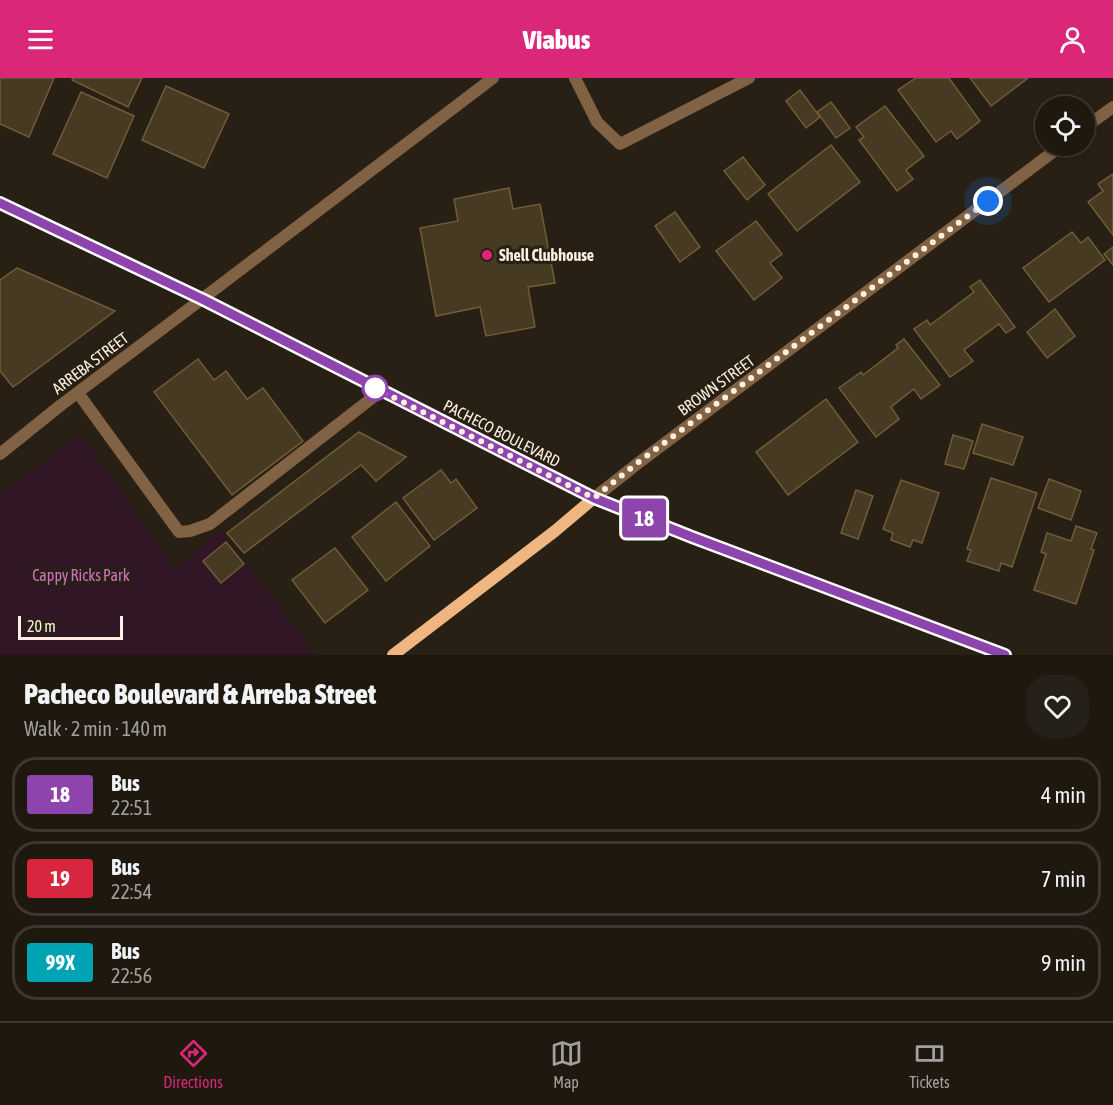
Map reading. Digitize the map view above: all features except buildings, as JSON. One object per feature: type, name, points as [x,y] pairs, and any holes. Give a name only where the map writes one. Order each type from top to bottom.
[{"type":"main road","name":"PACHECO BOULEVARD","points":[[0,203],[202,299],[594,498],[1005,655]]},
{"type":"main road","name":"BROWN STREET","points":[[393,655],[555,531],[594,498]]},
{"type":"street","name":"ARREBA STREET","points":[[1,451],[493,78]]},
{"type":"street","points":[[575,78],[597,122],[620,144],[749,78]]},
{"type":"street","points":[[1095,120],[1113,106]]},
{"type":"street","name":"BROWN STREET","points":[[594,498],[636,464],[1048,156]]},
{"type":"street","points":[[78,393],[179,532],[210,524],[381,391]]},
{"type":"green space","name":"Cappy Ricks Park","points":[[81,434],[174,569],[221,530],[316,655],[0,655],[0,495]]},
{"type":"bus line","name":"18","points":[[0,203],[202,299],[594,498],[1005,655]]},
{"type":"place","name":"Shell Clubhouse","points":[[487,255]]},
{"type":"route","points":[[375,388],[594,498],[636,464],[988,201]]}]
